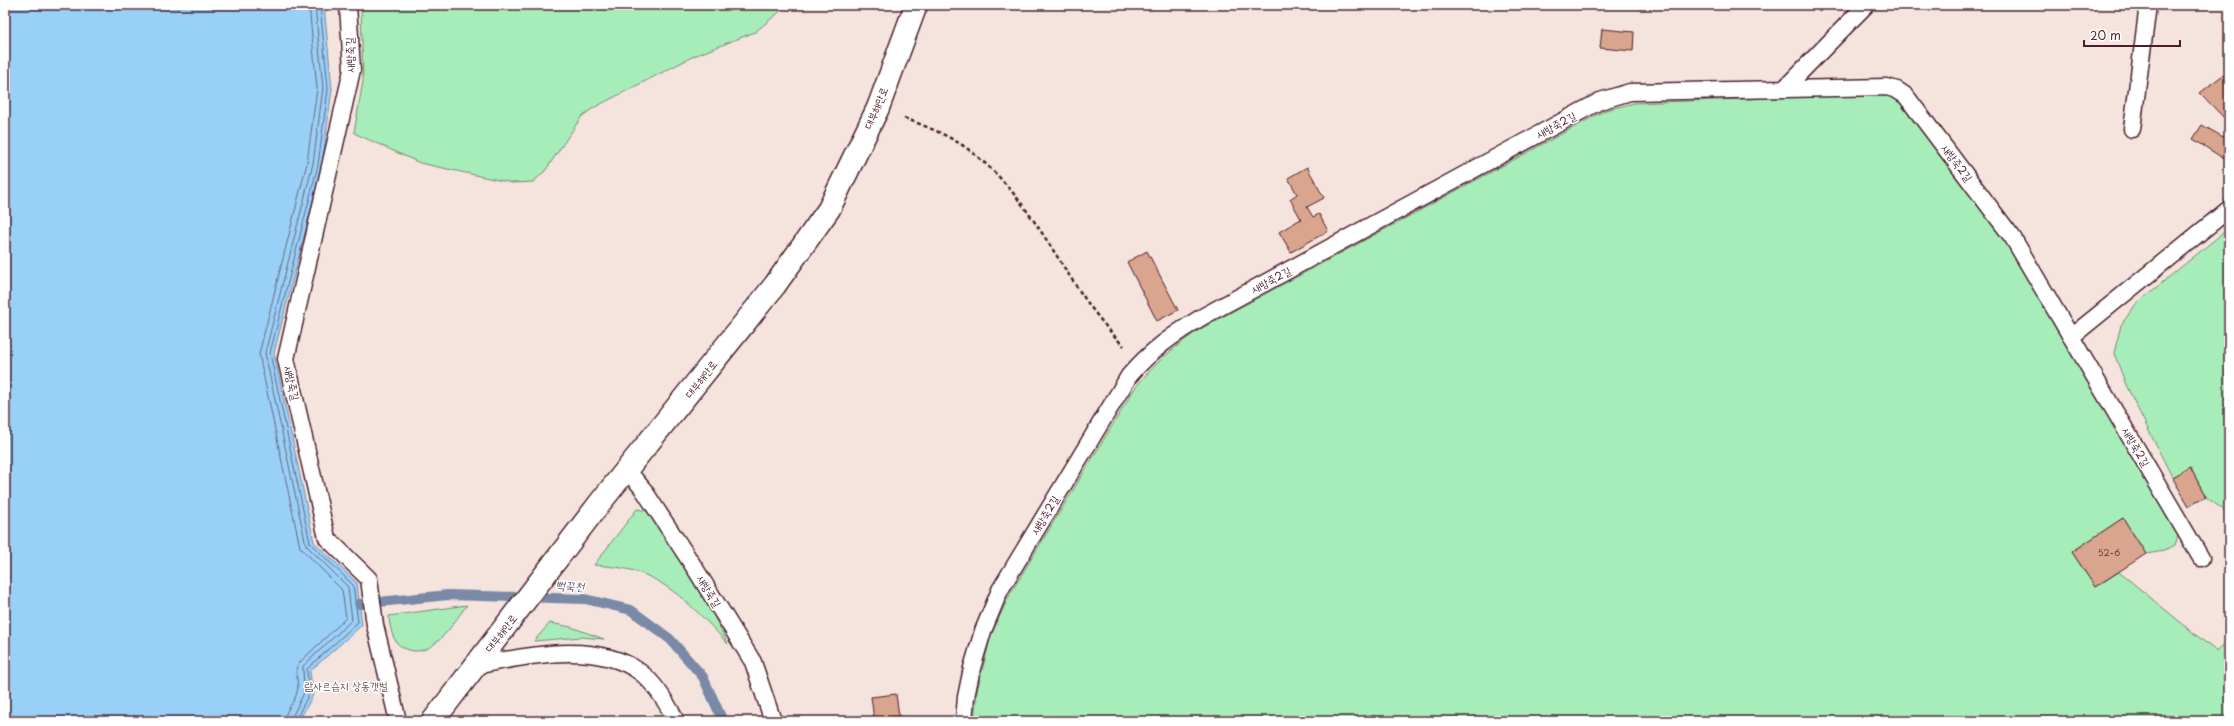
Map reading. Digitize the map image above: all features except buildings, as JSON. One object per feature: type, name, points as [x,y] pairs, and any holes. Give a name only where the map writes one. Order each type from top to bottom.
[{"type":"street","name":"대부해안로","points":[[433,721],[599,504],[628,471],[775,285],[828,209],[878,108],[916,5]]},
{"type":"lane","name":"새방죽길","points":[[348,5],[352,70],[286,359],[327,538],[369,579],[375,625],[398,721]]},
{"type":"lane","points":[[1784,89],[1866,5]]},
{"type":"lane","points":[[2132,129],[2148,5]]},
{"type":"lane","name":"새방죽2길","points":[[964,721],[966,697],[972,668],[983,631],[1000,590],[1129,376],[1141,362],[1168,338],[1202,317],[1600,101],[1630,92],[1887,87],[1906,96],[2013,238],[2201,558]]},
{"type":"lane","points":[[2071,337],[2229,209]]},
{"type":"lane","name":"새방죽길","points":[[628,471],[643,489],[696,570],[753,662],[773,721]]},
{"type":"lane","points":[[475,666],[552,653],[588,654],[608,658],[639,672],[662,695],[676,721]]},
{"type":"path","points":[[900,116],[940,132],[979,157],[1014,194],[1045,236],[1094,310],[1119,341],[1141,362]]},
{"type":"green space","points":[[361,5],[788,5],[755,32],[694,56],[595,107],[582,116],[545,171],[533,182],[512,183],[420,163],[354,133],[363,81]]},
{"type":"green space","points":[[1882,94],[1895,99],[1906,108],[2007,241],[2178,536],[2175,545],[2164,551],[2146,554],[2123,518],[2072,552],[2095,587],[2119,572],[2217,652],[2229,638],[2229,721],[974,721],[977,691],[991,635],[1010,594],[1135,388],[1158,362],[1174,348],[1202,328],[1606,110],[1634,103]]},
{"type":"green space","points":[[2229,228],[2229,514],[2206,497],[2190,467],[2172,477],[2126,385],[2114,353],[2121,325],[2136,304]]},
{"type":"green space","points":[[637,509],[647,511],[654,520],[712,612],[728,644],[684,600],[659,582],[631,570],[594,565]]},
{"type":"green space","points":[[467,605],[448,631],[432,646],[424,650],[414,651],[404,648],[394,639],[389,616]]},
{"type":"green space","points":[[550,623],[571,627],[604,639],[581,637],[534,641]]},
{"type":"water","points":[[5,5],[324,5],[332,89],[322,166],[274,353],[314,542],[357,583],[362,625],[310,671],[313,695],[299,721],[5,721]]},
{"type":"waterway","name":"뻑꾹천","points":[[359,604],[448,595],[585,599],[631,610],[670,639],[703,677],[723,721]]},
{"type":"park label","name":"람사르습지 상동갯벌","points":[[346,686]]}]
